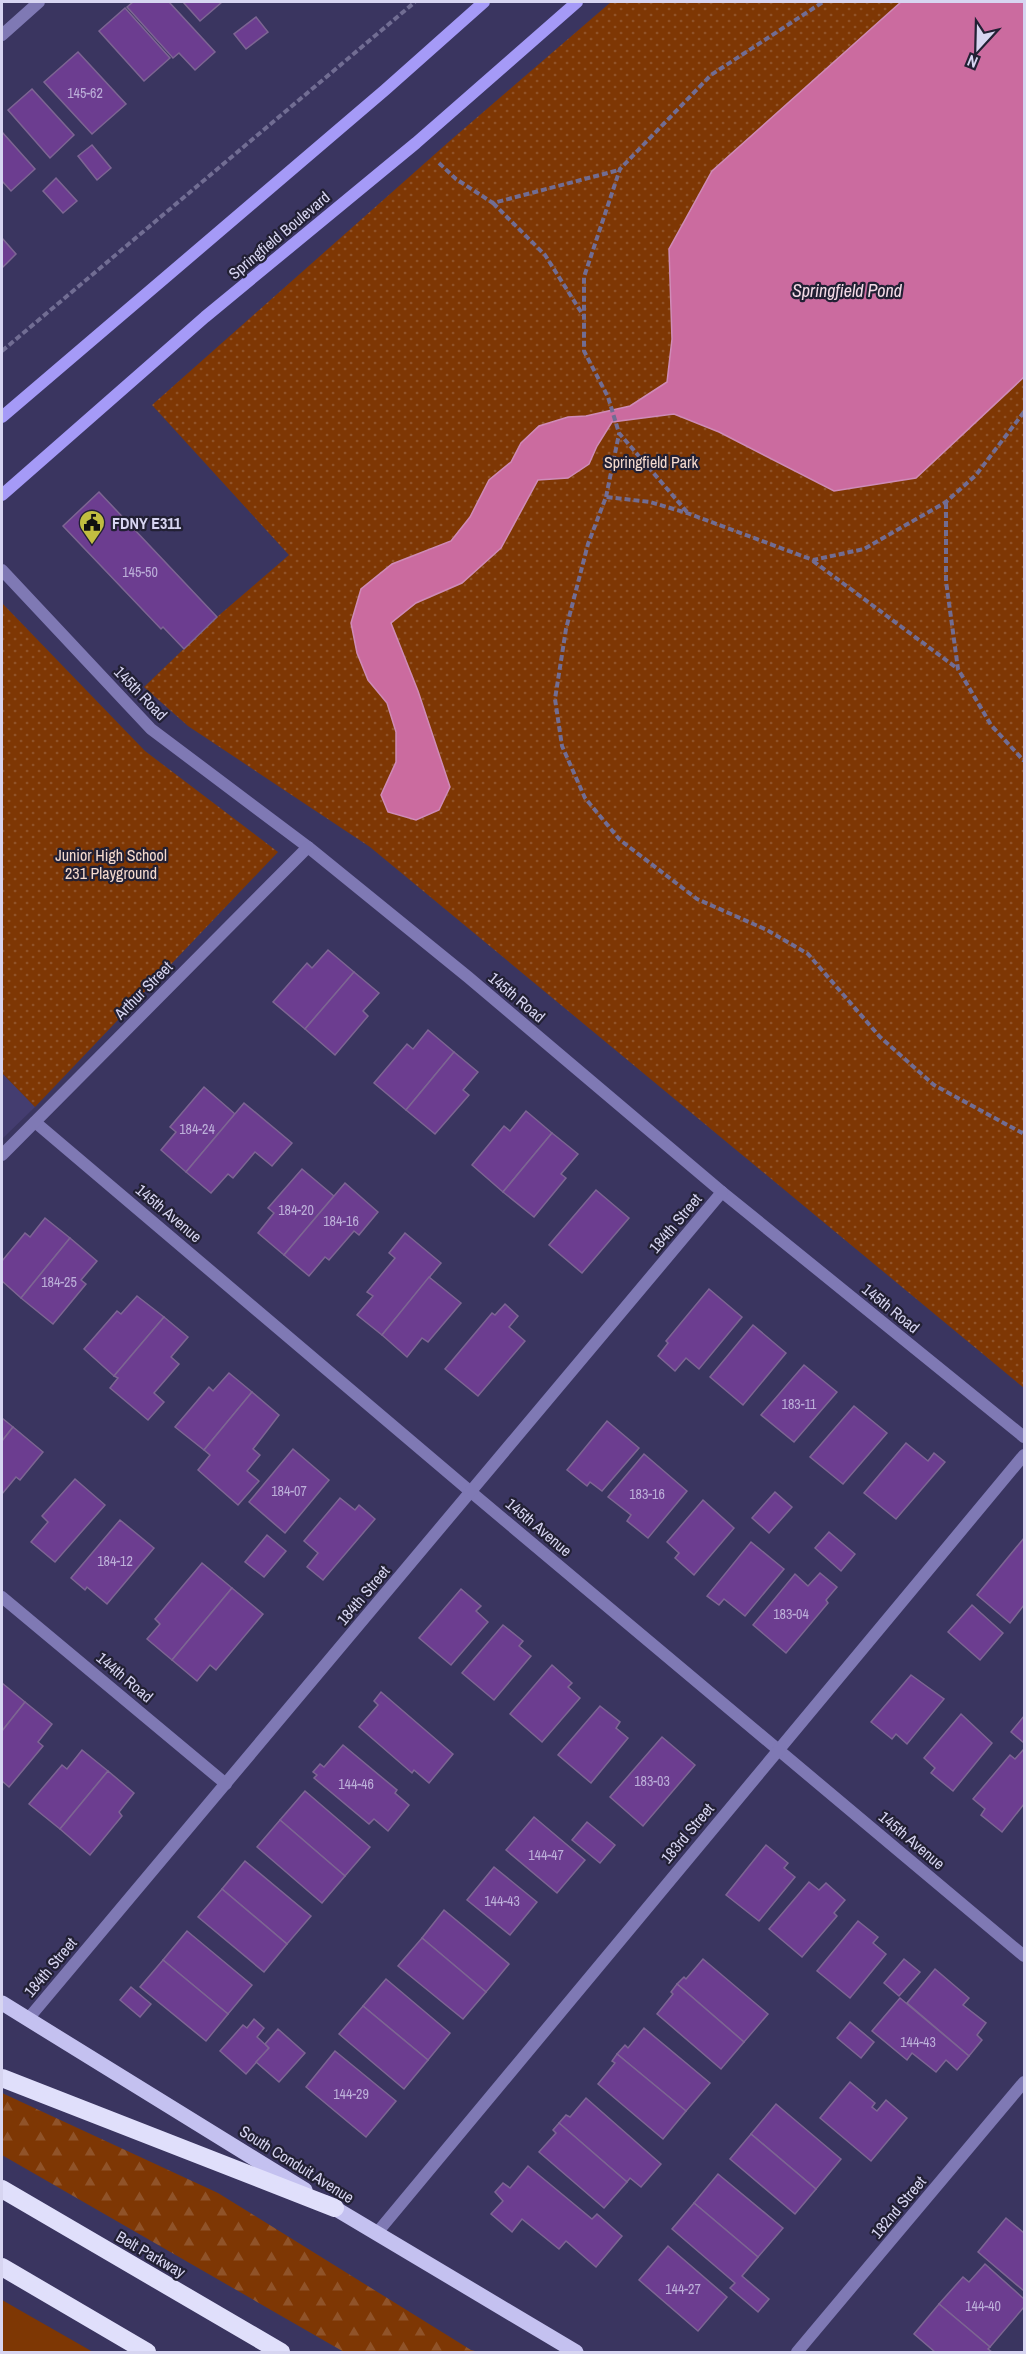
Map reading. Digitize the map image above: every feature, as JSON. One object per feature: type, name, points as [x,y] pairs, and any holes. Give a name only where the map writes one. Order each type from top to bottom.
[{"type":"highway","points":[[2,2078],[335,2208]]},
{"type":"highway","name":"Belt Parkway","points":[[2,2189],[281,2352]]},
{"type":"highway","points":[[2,2267],[147,2352]]},
{"type":"main road","name":"South Conduit Avenue","points":[[2,2003],[376,2234],[576,2352]]},
{"type":"street","points":[[2,35],[39,2]]},
{"type":"street","points":[[2,417],[484,2]]},
{"type":"street","name":"Springfield Boulevard","points":[[2,495],[205,317],[416,143],[578,2]]},
{"type":"street","name":"145th Road","points":[[2,570],[151,729],[308,847],[468,977],[722,1192],[1024,1437]]},
{"type":"street","name":"Arthur Street","points":[[2,1155],[308,847]]},
{"type":"street","name":"145th Avenue","points":[[35,1122],[1024,1956]]},
{"type":"street","name":"184th Street","points":[[28,2019],[722,1192]]},
{"type":"street","name":"183rd Street","points":[[376,2234],[1024,1455]]},
{"type":"street","name":"144th Road","points":[[2,1597],[226,1784]]},
{"type":"street","name":"182nd Street","points":[[797,2352],[1024,2082]]},
{"type":"path","points":[[2,351],[415,2]]},
{"type":"path","points":[[687,513],[619,433],[608,397],[584,351],[584,277],[620,169],[711,75],[823,2]]},
{"type":"path","points":[[439,163],[456,178],[493,203],[545,255],[584,315]]},
{"type":"path","points":[[493,203],[620,169]]},
{"type":"path","points":[[813,561],[864,549],[946,502],[976,475],[1024,412]]},
{"type":"path","points":[[619,433],[606,497],[588,544],[566,629],[555,699],[562,746],[585,798],[620,840],[698,899],[767,930],[808,954],[880,1037],[934,1085],[1024,1134]]},
{"type":"path","points":[[606,497],[650,502],[687,513],[813,561],[958,669]]},
{"type":"path","points":[[946,502],[946,581],[958,669],[991,725],[1024,761]]},
{"type":"shaded area","points":[[2,1073],[35,1107],[2,1139]]},
{"type":"green space","name":"Springfield Park","points":[[611,2],[1024,2],[1024,1388],[370,847],[188,726],[144,687],[217,617],[289,555],[152,405],[452,139]]},
{"type":"green space","name":"Junior High School 231 Playground","points":[[2,603],[145,751],[278,852],[35,1107],[2,1073]]},
{"type":"green space","points":[[2,2093],[218,2193],[471,2350],[479,2352],[344,2352],[2,2155]]},
{"type":"green space","points":[[2,2300],[93,2352],[2,2352]]},
{"type":"water","name":"Springfield Pond","points":[[901,2],[1024,2],[1024,377],[916,478],[834,491],[719,432],[674,414],[612,422],[589,464],[568,478],[538,480],[501,548],[462,583],[416,603],[391,623],[418,691],[450,787],[439,810],[416,820],[388,812],[381,795],[396,762],[396,732],[387,703],[368,680],[357,653],[351,623],[361,589],[392,564],[451,541],[470,517],[489,480],[511,462],[521,443],[539,426],[568,417],[586,416],[630,406],[667,382],[672,339],[669,249],[712,171]]},
{"type":"building","points":[[133,2],[169,2],[215,52],[195,70],[179,53],[173,58],[127,7]]},
{"type":"building","points":[[183,2],[222,2],[200,21]]},
{"type":"building","points":[[125,8],[170,58],[144,81],[99,31]]},
{"type":"building","points":[[256,17],[268,32],[246,49],[234,34]]},
{"type":"building","points":[[78,52],[126,104],[92,134],[44,82]]},
{"type":"building","points":[[32,89],[74,135],[50,158],[8,110]]},
{"type":"building","points":[[2,132],[35,169],[11,191],[2,181]]},
{"type":"building","points":[[92,145],[111,168],[97,180],[78,156]]},
{"type":"building","points":[[56,178],[77,201],[63,213],[43,191]]},
{"type":"building","points":[[2,238],[16,254],[2,268]]},
{"type":"building","points":[[99,492],[217,617],[184,649],[163,627],[161,629],[63,526]]},
{"type":"building","points":[[328,950],[354,972],[305,1029],[273,1002],[307,963],[312,968]]},
{"type":"building","points":[[354,972],[379,993],[363,1011],[368,1016],[335,1055],[305,1029]]},
{"type":"building","points":[[428,1030],[454,1052],[406,1110],[374,1083],[407,1044],[413,1049]]},
{"type":"building","points":[[454,1052],[478,1072],[463,1090],[469,1095],[435,1134],[406,1110]]},
{"type":"building","points":[[204,1087],[235,1114],[186,1172],[161,1150],[176,1132],[170,1127]]},
{"type":"building","points":[[244,1103],[292,1143],[272,1166],[255,1152],[233,1178],[228,1174],[211,1193],[186,1172]]},
{"type":"building","points":[[526,1111],[552,1133],[503,1192],[472,1165],[504,1126],[510,1131]]},
{"type":"building","points":[[552,1133],[578,1154],[561,1174],[566,1178],[534,1217],[503,1192]]},
{"type":"building","points":[[302,1169],[334,1196],[284,1255],[258,1233],[274,1213],[268,1208]]},
{"type":"building","points":[[345,1183],[378,1212],[359,1235],[354,1231],[329,1260],[325,1257],[309,1276],[284,1255]]},
{"type":"building","points":[[596,1190],[629,1218],[582,1273],[549,1245]]},
{"type":"building","points":[[45,1218],[70,1238],[21,1298],[2,1281],[2,1261],[25,1233],[30,1237]]},
{"type":"building","points":[[405,1233],[441,1263],[382,1335],[357,1315],[373,1296],[367,1292],[395,1258],[389,1253]]},
{"type":"building","points":[[70,1238],[97,1261],[81,1280],[86,1284],[53,1324],[21,1298]]},
{"type":"building","points":[[429,1277],[461,1303],[428,1342],[422,1338],[407,1357],[382,1335]]},
{"type":"building","points":[[709,1289],[742,1317],[699,1369],[686,1358],[675,1371],[658,1356],[668,1343],[666,1341]]},
{"type":"building","points":[[137,1296],[164,1317],[114,1376],[84,1349],[117,1311],[121,1314]]},
{"type":"building","points":[[505,1304],[518,1316],[509,1327],[525,1341],[478,1396],[445,1369],[492,1313],[495,1315]]},
{"type":"building","points":[[164,1317],[188,1337],[171,1357],[179,1364],[154,1393],[164,1402],[148,1420],[110,1388],[118,1378],[114,1376]]},
{"type":"building","points":[[753,1325],[786,1353],[743,1405],[710,1377]]},
{"type":"building","points":[[804,1365],[837,1392],[794,1442],[761,1415]]},
{"type":"building","points":[[229,1373],[252,1392],[204,1450],[175,1427],[209,1387],[213,1391]]},
{"type":"building","points":[[252,1392],[279,1415],[253,1449],[260,1455],[247,1471],[259,1481],[238,1505],[198,1470],[210,1455],[204,1450]]},
{"type":"building","points":[[854,1406],[887,1433],[843,1484],[810,1457]]},
{"type":"building","points":[[2,1418],[13,1427],[2,1441]]},
{"type":"building","points":[[607,1421],[639,1448],[602,1491],[590,1482],[587,1486],[567,1470]]},
{"type":"building","points":[[13,1427],[43,1452],[20,1480],[16,1477],[2,1494],[2,1441]]},
{"type":"building","points":[[906,1443],[928,1461],[934,1453],[945,1462],[896,1519],[864,1493]]},
{"type":"building","points":[[293,1449],[329,1480],[285,1533],[249,1502]]},
{"type":"building","points":[[644,1454],[687,1491],[648,1538],[627,1521],[631,1515],[608,1497]]},
{"type":"building","points":[[75,1479],[105,1505],[55,1562],[31,1542],[48,1522],[42,1516]]},
{"type":"building","points":[[775,1492],[792,1507],[769,1533],[752,1518]]},
{"type":"building","points":[[340,1498],[355,1510],[359,1505],[375,1519],[323,1580],[307,1567],[318,1553],[304,1541]]},
{"type":"building","points":[[703,1500],[734,1528],[694,1575],[675,1558],[679,1553],[667,1542]]},
{"type":"building","points":[[120,1520],[154,1548],[107,1604],[87,1587],[85,1590],[71,1578]]},
{"type":"building","points":[[829,1532],[855,1554],[841,1571],[815,1548]]},
{"type":"building","points":[[267,1535],[286,1551],[264,1577],[245,1562]]},
{"type":"building","points":[[1024,1538],[1024,1605],[1010,1623],[977,1595]]},
{"type":"building","points":[[751,1542],[784,1569],[745,1616],[724,1599],[719,1605],[707,1596]]},
{"type":"building","points":[[202,1563],[232,1588],[172,1660],[147,1639],[160,1624],[155,1619]]},
{"type":"building","points":[[820,1573],[837,1587],[826,1600],[828,1603],[786,1653],[753,1625],[795,1574],[808,1586]]},
{"type":"building","points":[[232,1588],[263,1614],[216,1670],[210,1665],[197,1681],[172,1660]]},
{"type":"building","points":[[461,1589],[481,1606],[476,1611],[488,1622],[451,1665],[419,1638]]},
{"type":"building","points":[[972,1605],[1003,1633],[980,1660],[948,1632]]},
{"type":"building","points":[[503,1625],[523,1641],[519,1646],[531,1656],[494,1700],[462,1673]]},
{"type":"building","points":[[552,1665],[572,1683],[568,1687],[580,1698],[542,1742],[510,1714]]},
{"type":"building","points":[[911,1675],[944,1699],[907,1744],[896,1734],[892,1739],[871,1722]]},
{"type":"building","points":[[2,1683],[25,1702],[2,1731]]},
{"type":"building","points":[[381,1692],[453,1754],[429,1783],[414,1770],[412,1773],[359,1727],[378,1705],[374,1701]]},
{"type":"building","points":[[25,1702],[52,1724],[38,1742],[43,1746],[9,1787],[2,1781],[2,1731]]},
{"type":"building","points":[[600,1706],[620,1722],[616,1728],[628,1738],[591,1783],[558,1755]]},
{"type":"building","points":[[961,1714],[992,1743],[953,1791],[931,1773],[935,1768],[924,1758]]},
{"type":"building","points":[[1024,1716],[1024,1743],[1011,1732]]},
{"type":"building","points":[[662,1737],[695,1765],[643,1826],[610,1797]]},
{"type":"building","points":[[343,1745],[397,1790],[395,1793],[409,1805],[388,1831],[374,1819],[369,1824],[314,1778],[317,1775],[313,1772],[320,1764],[324,1767]]},
{"type":"building","points":[[1024,1749],[1024,1804],[1002,1832],[981,1815],[985,1809],[973,1799],[1010,1755],[1015,1759]]},
{"type":"building","points":[[82,1750],[108,1771],[60,1829],[29,1804],[62,1765],[67,1769]]},
{"type":"building","points":[[108,1771],[134,1793],[119,1812],[122,1816],[90,1855],[60,1829]]},
{"type":"building","points":[[305,1791],[370,1847],[345,1876],[280,1820]]},
{"type":"building","points":[[534,1817],[585,1860],[557,1893],[506,1850]]},
{"type":"building","points":[[280,1820],[345,1876],[322,1903],[257,1847]]},
{"type":"building","points":[[587,1822],[615,1845],[600,1863],[572,1840]]},
{"type":"building","points":[[766,1845],[788,1863],[784,1868],[795,1877],[759,1921],[726,1895]]},
{"type":"building","points":[[245,1861],[311,1916],[287,1944],[222,1889]]},
{"type":"building","points":[[494,1867],[537,1902],[510,1935],[467,1900]]},
{"type":"building","points":[[809,1882],[819,1890],[826,1883],[845,1900],[834,1913],[837,1916],[802,1957],[769,1929]]},
{"type":"building","points":[[222,1889],[287,1944],[264,1972],[198,1917]]},
{"type":"building","points":[[444,1910],[509,1964],[486,1992],[422,1938]]},
{"type":"building","points":[[858,1921],[878,1937],[873,1943],[886,1954],[850,1998],[817,1971]]},
{"type":"building","points":[[187,1931],[252,1985],[228,2014],[163,1960]]},
{"type":"building","points":[[422,1938],[486,1992],[463,2019],[398,1966]]},
{"type":"building","points":[[703,1959],[768,2014],[744,2042],[677,1984],[684,1977],[686,1979]]},
{"type":"building","points":[[904,1959],[920,1972],[899,1996],[884,1983]]},
{"type":"building","points":[[163,1960],[228,2014],[206,2041],[140,1987]]},
{"type":"building","points":[[935,1969],[969,1998],[963,2005],[986,2023],[977,2035],[982,2040],[969,2056],[907,2003]]},
{"type":"building","points":[[386,1979],[450,2033],[428,2060],[363,2006]]},
{"type":"building","points":[[677,1984],[744,2042],[721,2069],[657,2014],[673,1994],[671,1992]]},
{"type":"building","points":[[131,1987],[151,2004],[140,2017],[120,2000]]},
{"type":"building","points":[[900,1998],[969,2056],[957,2070],[946,2060],[936,2072],[912,2053],[907,2060],[872,2031]]},
{"type":"building","points":[[363,2006],[428,2060],[404,2089],[339,2034]]},
{"type":"building","points":[[254,2019],[264,2028],[257,2037],[269,2048],[246,2074],[220,2051],[243,2025],[247,2028]]},
{"type":"building","points":[[850,2022],[874,2042],[861,2058],[837,2038]]},
{"type":"building","points":[[644,2028],[710,2083],[686,2111],[617,2054],[625,2045],[628,2048]]},
{"type":"building","points":[[278,2029],[305,2053],[279,2082],[256,2062],[269,2048],[265,2044]]},
{"type":"building","points":[[335,2051],[396,2101],[366,2137],[306,2087]]},
{"type":"building","points":[[617,2054],[686,2111],[663,2139],[598,2084],[615,2063],[612,2061]]},
{"type":"building","points":[[850,2082],[875,2103],[872,2107],[877,2111],[886,2100],[907,2118],[871,2161],[820,2118]]},
{"type":"building","points":[[586,2098],[661,2164],[641,2187],[630,2178],[627,2182],[559,2123],[566,2115],[570,2117]]},
{"type":"building","points":[[776,2104],[841,2159],[816,2189],[751,2134]]},
{"type":"building","points":[[559,2123],[627,2182],[604,2208],[539,2152],[556,2133],[553,2130]]},
{"type":"building","points":[[751,2134],[816,2189],[795,2214],[730,2159]]},
{"type":"building","points":[[528,2166],[592,2219],[597,2214],[622,2236],[596,2267],[566,2241],[559,2249],[522,2219],[512,2232],[491,2214],[503,2201],[495,2192],[503,2183],[510,2188]]},
{"type":"building","points":[[718,2174],[783,2228],[758,2257],[694,2203]]},
{"type":"building","points":[[694,2203],[758,2257],[742,2276],[769,2299],[758,2312],[730,2288],[735,2283],[672,2229]]},
{"type":"building","points":[[1006,2218],[1024,2233],[1024,2291],[978,2252]]},
{"type":"building","points":[[668,2246],[727,2297],[698,2331],[639,2280]]},
{"type":"building","points":[[985,2264],[1024,2299],[1024,2307],[990,2347],[939,2304],[963,2277],[969,2282]]},
{"type":"building","points":[[939,2304],[990,2347],[988,2349],[992,2352],[935,2352],[914,2334]]},
{"type":"place","name":"FDNY E311","points":[[92,546]]}]
